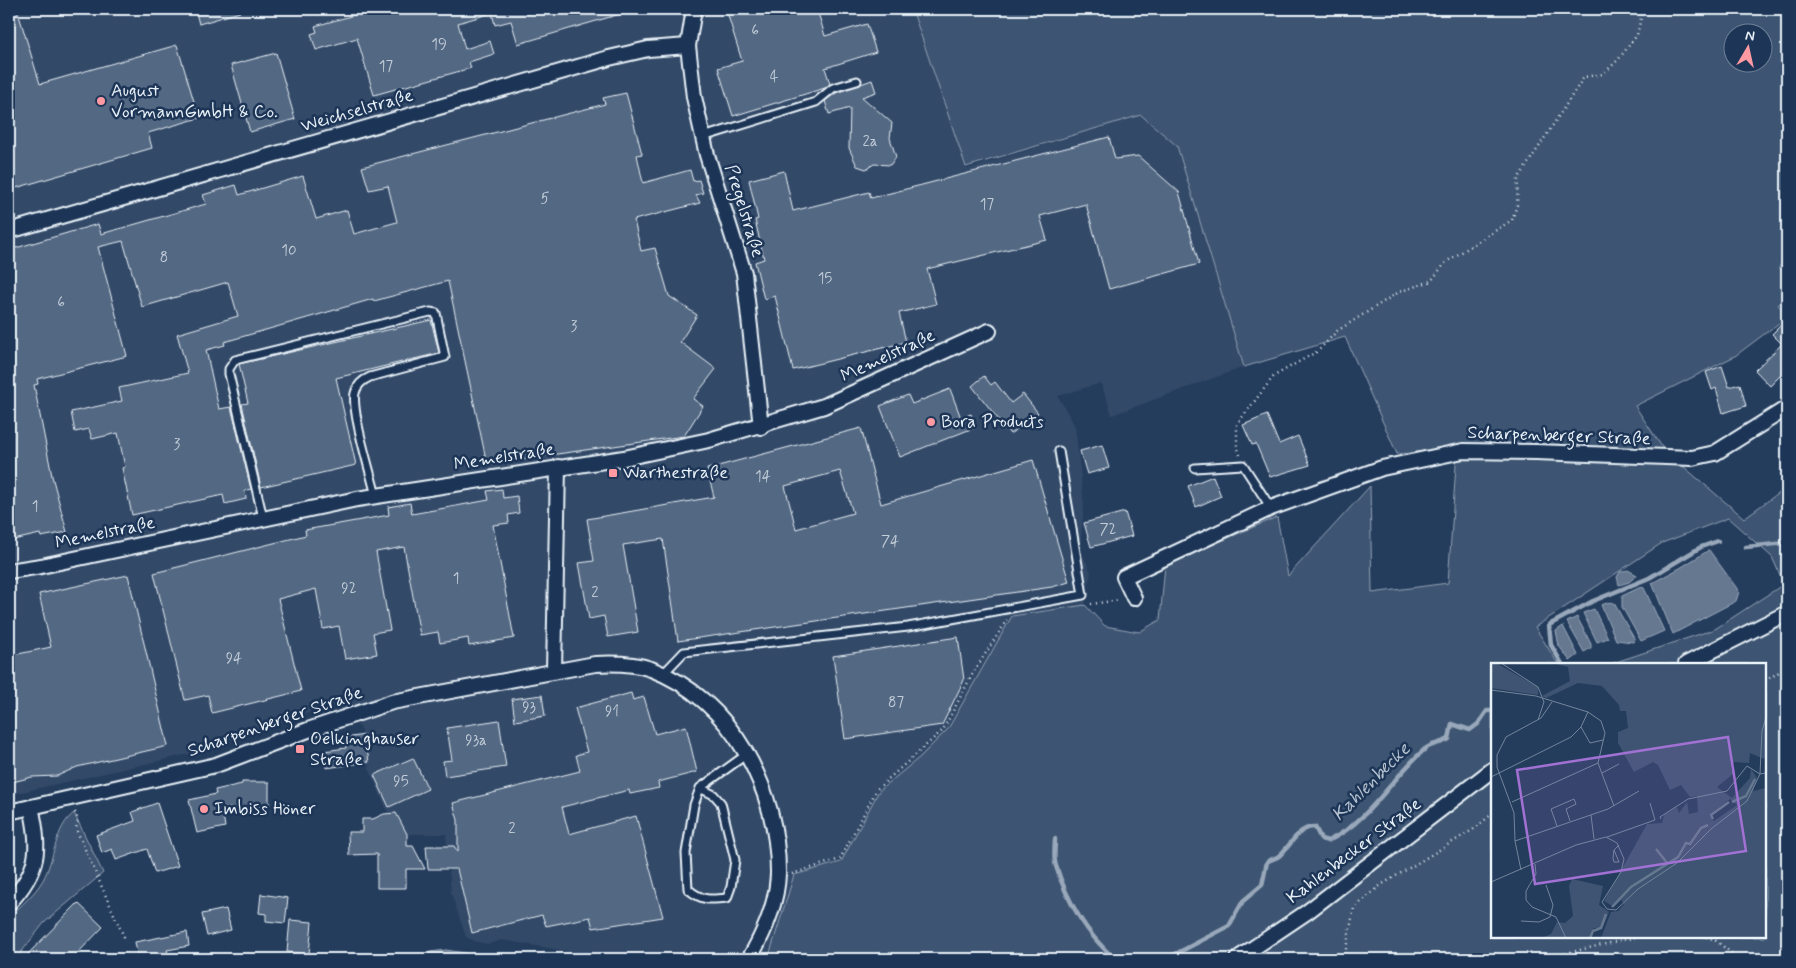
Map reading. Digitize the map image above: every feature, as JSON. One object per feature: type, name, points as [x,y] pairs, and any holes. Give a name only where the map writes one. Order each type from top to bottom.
[{"type":"street","name":"Pregelstraße","points":[[694,9],[688,46],[694,97],[702,137],[744,273],[761,426]]},
{"type":"street","name":"Weichselstraße","points":[[9,231],[609,58],[648,49],[688,46]]},
{"type":"street","name":"Memelstraße","points":[[9,571],[41,566],[262,518],[376,496],[624,458],[761,426],[824,406],[989,330]]},
{"type":"street","name":"Scharpenberger Straße","points":[[1134,598],[1124,577],[1271,508],[1382,468],[1463,452],[1536,452],[1692,458],[1715,453],[1787,408]]},
{"type":"street","points":[[558,468],[554,671],[595,664],[619,663],[650,669],[663,674],[698,695],[738,739],[747,754],[771,814],[778,874],[774,899],[760,940],[749,959]]},
{"type":"street","points":[[1688,663],[1787,613]]},
{"type":"street","name":"Scharpenberger Straße","points":[[9,812],[216,766],[308,730],[392,702],[554,671]]},
{"type":"street","name":"Kahlenbecker Straße","points":[[1237,959],[1307,912],[1491,771]]},
{"type":"street","points":[[9,904],[25,886],[35,862],[38,835],[31,807]]},
{"type":"lane","points":[[702,137],[816,102],[833,88],[856,81]]},
{"type":"lane","points":[[262,518],[229,374],[235,360],[430,312],[436,313],[445,357],[441,360],[370,376],[360,382],[355,393],[358,420],[376,496]]},
{"type":"lane","points":[[663,674],[684,652],[908,627],[1083,595],[1060,451]]},
{"type":"lane","points":[[1195,468],[1243,465],[1271,508]]},
{"type":"lane","points":[[700,788],[714,795],[721,803],[735,860],[732,887],[727,898],[713,900],[698,898],[688,889],[686,853],[694,805],[700,788],[747,754]]},
{"type":"path","points":[[1243,465],[1237,445],[1237,424],[1274,376],[1318,351],[1337,331],[1399,292],[1431,281],[1446,262],[1512,220],[1517,205],[1518,179],[1584,77],[1603,74],[1618,60],[1637,35],[1643,9]]},
{"type":"path","points":[[1086,604],[1134,598]]},
{"type":"path","points":[[778,874],[792,874],[840,859],[877,789],[943,730],[973,673],[1010,615]]},
{"type":"path","points":[[1766,680],[1787,668]]},
{"type":"path","points":[[70,798],[78,820],[76,829],[125,939]]},
{"type":"path","points":[[1344,959],[1354,908],[1381,885],[1474,829],[1491,815]]},
{"type":"path","points":[[1541,959],[1632,938]]},
{"type":"path","points":[[1709,938],[1715,940],[1738,959]]},
{"type":"shaded area","points":[[9,9],[912,9],[967,169],[1141,115],[1177,146],[1244,367],[1112,415],[1101,383],[1058,396],[1075,426],[1084,504],[1080,549],[1091,572],[1085,605],[1012,616],[948,729],[920,757],[879,791],[841,862],[794,875],[768,959],[612,959],[502,940],[488,944],[477,942],[466,937],[451,893],[446,834],[397,834],[369,768],[361,728],[330,705],[189,754],[9,795]]},
{"type":"shaded area","points":[[912,9],[1787,9],[1787,255],[1779,267],[1787,275],[1787,294],[1778,305],[1787,314],[1787,317],[1735,356],[1635,406],[1664,450],[1744,518],[1787,487],[1787,959],[768,959],[794,875],[841,862],[879,791],[920,757],[948,729],[1012,616],[1085,605],[1105,626],[1139,632],[1160,620],[1165,565],[1277,517],[1288,576],[1370,486],[1372,593],[1448,583],[1457,450],[1397,454],[1345,337],[1244,367],[1177,146],[1141,115],[966,167]]},
{"type":"shaded area","points":[[1709,550],[1739,592],[1736,601],[1673,634],[1652,583]]},
{"type":"shaded area","points":[[1628,570],[1637,575],[1629,582],[1619,585],[1617,577],[1620,572]]},
{"type":"shaded area","points":[[1641,587],[1644,588],[1664,631],[1641,641],[1622,607],[1622,596]]},
{"type":"shaded area","points":[[1610,602],[1614,603],[1635,640],[1633,642],[1616,640],[1601,605]]},
{"type":"shaded area","points":[[1594,609],[1608,638],[1597,642],[1583,613]]},
{"type":"shaded area","points":[[1577,617],[1591,644],[1591,648],[1584,652],[1567,622]]},
{"type":"shaded area","points":[[1563,626],[1578,655],[1570,661],[1559,646],[1556,631]]},
{"type":"shaded area","points":[[74,813],[103,873],[44,923],[16,959],[9,959],[9,918],[40,885],[63,826]]},
{"type":"shaded area","points":[[446,950],[465,953],[469,959],[428,959],[430,952]]},
{"type":"building","name":"August VormannGmbH & Co.","points":[[9,9],[17,9],[40,84],[177,45],[199,118],[148,133],[152,148],[9,190]]},
{"type":"building","points":[[195,9],[239,9],[240,12],[199,24]]},
{"type":"building","points":[[376,9],[389,9],[391,14],[407,9],[627,9],[627,12],[518,44],[511,21],[495,25],[492,13],[458,23],[465,49],[490,41],[494,54],[469,62],[471,68],[374,95],[357,38],[316,50],[311,34],[317,32],[315,26]]},
{"type":"building","points":[[726,9],[817,9],[825,36],[867,24],[876,52],[825,68],[830,84],[825,88],[733,116],[718,68],[742,61]]},
{"type":"building","points":[[276,53],[295,119],[250,132],[231,65]]},
{"type":"building","points":[[872,80],[876,92],[862,97],[892,123],[890,138],[896,157],[890,165],[874,164],[866,169],[857,166],[849,148],[850,108],[829,114],[825,101],[836,93]]},
{"type":"building","points":[[626,93],[642,154],[637,155],[643,183],[690,170],[693,181],[699,180],[703,193],[696,195],[700,203],[634,220],[641,251],[655,248],[669,296],[697,315],[680,342],[716,369],[693,399],[703,406],[684,436],[487,464],[448,281],[374,301],[373,299],[224,342],[225,345],[206,350],[219,409],[231,407],[251,489],[245,491],[246,499],[225,504],[223,495],[132,515],[122,468],[125,467],[118,433],[92,439],[89,429],[75,432],[71,412],[122,401],[119,388],[188,373],[177,334],[238,316],[228,282],[142,307],[123,241],[98,247],[127,356],[37,379],[38,384],[34,385],[52,476],[67,532],[41,537],[40,534],[9,541],[9,250],[98,224],[101,234],[206,204],[203,195],[236,185],[239,195],[303,176],[316,219],[347,210],[354,234],[397,222],[388,186],[369,190],[362,167],[605,104],[603,98]]},
{"type":"building","points":[[1109,137],[1115,159],[1138,156],[1179,192],[1199,264],[1109,289],[1086,204],[1040,216],[1047,240],[927,269],[936,304],[899,313],[906,342],[793,370],[775,296],[764,299],[755,262],[764,259],[755,220],[758,219],[749,180],[784,171],[793,211],[869,192],[871,198]]},
{"type":"building","points":[[1787,319],[1787,369],[1770,386],[1755,370],[1782,344],[1772,334]]},
{"type":"building","points":[[431,320],[439,353],[336,378],[356,465],[261,487],[242,404],[248,403],[239,364]]},
{"type":"building","points":[[1722,366],[1729,387],[1740,384],[1746,406],[1723,413],[1716,388],[1712,390],[1706,372]]},
{"type":"building","points":[[984,376],[991,385],[995,382],[1011,403],[1023,394],[1038,413],[1010,434],[972,386]]},
{"type":"building","name":"Bora Products","points":[[950,389],[961,418],[971,414],[976,427],[900,457],[880,406],[908,395],[912,404]]},
{"type":"building","points":[[1267,415],[1279,444],[1298,436],[1310,465],[1270,477],[1256,444],[1252,445],[1243,425]]},
{"type":"building","points":[[861,428],[881,504],[1033,460],[1069,582],[1052,587],[678,641],[663,539],[623,545],[638,632],[608,637],[604,616],[589,619],[579,563],[594,561],[587,519],[714,497],[707,469]],"holes":[[[840,471],[853,513],[796,529],[785,486]]]},
{"type":"building","points":[[1102,445],[1109,468],[1087,474],[1080,451]]},
{"type":"building","points":[[1213,476],[1221,496],[1196,507],[1188,486]]},
{"type":"building","points":[[502,489],[503,498],[517,496],[519,513],[508,515],[509,523],[493,525],[514,638],[469,646],[468,638],[440,643],[438,632],[420,635],[404,547],[376,552],[390,630],[373,633],[377,654],[345,659],[339,626],[323,629],[316,589],[278,599],[301,691],[212,713],[208,695],[185,700],[154,573],[306,535],[305,530],[389,515],[388,507],[410,503],[412,514],[489,500],[487,491]]},
{"type":"building","points":[[1125,512],[1132,536],[1091,547],[1084,523]]},
{"type":"building","points":[[128,575],[168,746],[77,767],[57,776],[32,777],[9,783],[9,656],[51,647],[39,594]]},
{"type":"building","points":[[958,637],[964,680],[942,725],[845,739],[833,656]]},
{"type":"building","points":[[631,693],[633,700],[644,697],[655,734],[686,726],[697,772],[658,782],[659,788],[630,794],[629,790],[562,807],[569,834],[636,816],[663,917],[593,928],[590,917],[546,926],[542,915],[472,933],[457,869],[428,869],[426,846],[454,846],[458,852],[458,820],[453,803],[580,771],[576,755],[587,752],[575,708]]},
{"type":"building","points":[[542,695],[545,716],[515,721],[512,699]]},
{"type":"building","points":[[499,720],[506,767],[445,776],[443,761],[452,760],[447,728]]},
{"type":"building","points":[[365,735],[369,762],[326,768],[324,751],[346,748],[345,738]]},
{"type":"building","points":[[413,758],[428,789],[389,807],[374,775]]},
{"type":"building","points":[[242,782],[269,782],[269,806],[222,809],[225,827],[197,833],[189,800],[216,794],[215,790],[242,784]]},
{"type":"building","points":[[157,803],[178,866],[155,873],[147,849],[116,860],[112,849],[102,853],[96,835],[135,821],[132,812]]},
{"type":"building","points":[[396,813],[407,834],[407,846],[413,846],[425,869],[406,869],[406,888],[377,888],[377,854],[349,855],[348,832],[362,832],[362,819],[373,819],[384,814]]},
{"type":"building","points":[[261,894],[288,898],[285,923],[266,921],[266,914],[259,913]]},
{"type":"building","points":[[78,903],[103,927],[72,959],[23,959]]},
{"type":"building","points":[[226,909],[231,930],[207,936],[202,914]]},
{"type":"building","points":[[290,920],[312,922],[309,954],[287,952]]},
{"type":"building","points":[[187,932],[189,946],[167,950],[169,959],[138,959],[135,942]]},
{"type":"waterway","name":"Kahlenbecke","points":[[1561,663],[1551,645],[1549,625],[1593,601],[1649,578],[1701,547],[1718,541]]},
{"type":"waterway","name":"Kahlenbecke","points":[[1746,547],[1787,543]]},
{"type":"waterway","name":"Kahlenbecke","points":[[1166,959],[1229,926],[1243,901],[1262,885],[1267,862],[1279,856],[1300,833],[1315,827],[1321,839],[1328,841],[1343,832],[1368,811],[1425,749],[1449,739],[1452,724],[1470,730],[1478,724],[1487,711],[1491,711]]},
{"type":"waterway","points":[[1055,839],[1055,863],[1066,892],[1087,928],[1115,959]]},
{"type":"place","name":"August VormannGmbH & Co.","points":[[101,101]]},
{"type":"place","name":"Bora Products","points":[[931,422]]},
{"type":"place","name":"Warthestraße","points":[[613,473]]},
{"type":"place","name":"Oelkinghauser Straße","points":[[300,749]]},
{"type":"place","name":"Imbiss Höner","points":[[204,809]]}]
